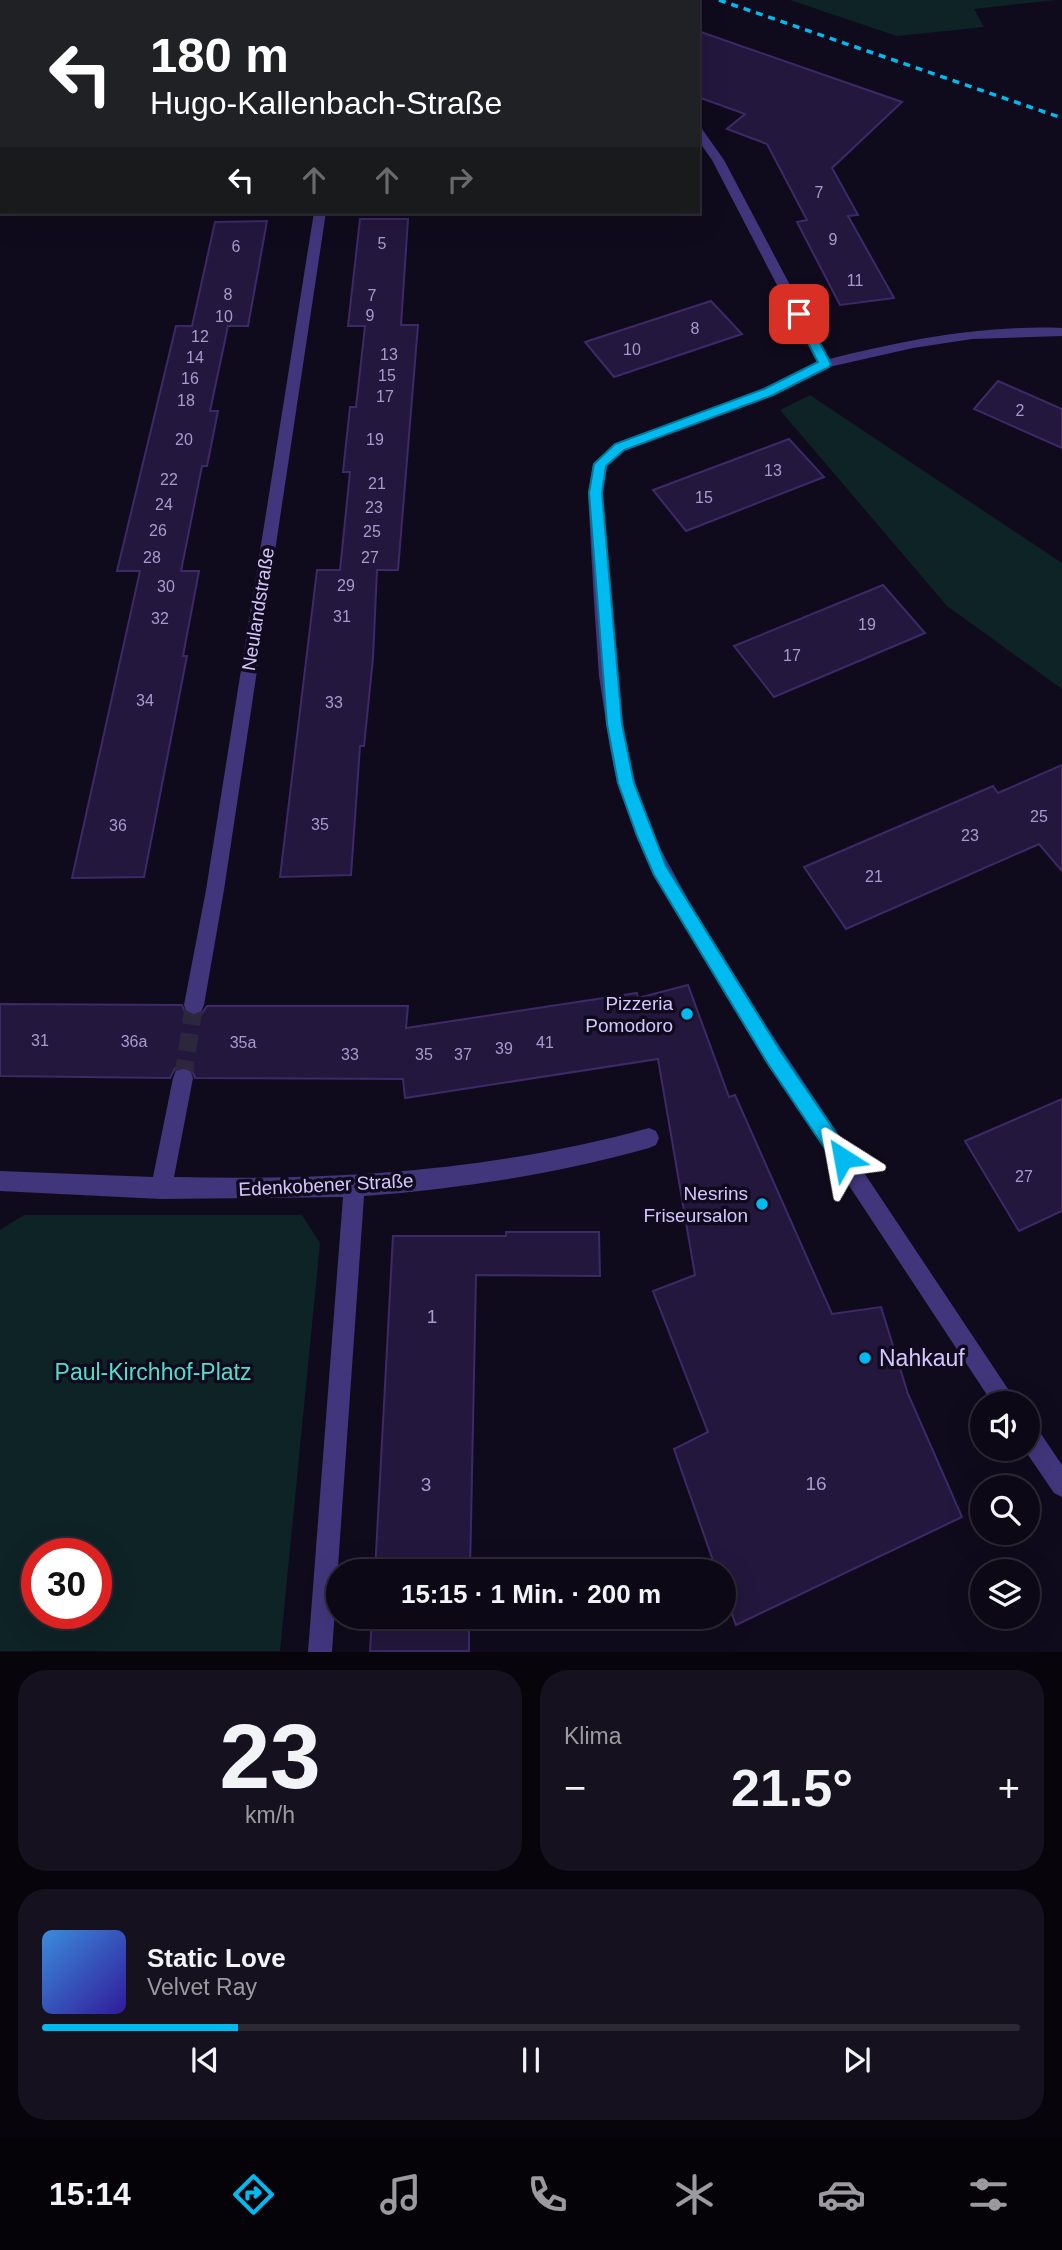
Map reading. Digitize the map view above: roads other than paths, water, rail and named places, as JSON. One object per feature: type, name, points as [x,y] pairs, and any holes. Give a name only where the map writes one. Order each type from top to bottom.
[{"type":"street","points":[[700,134],[718,160],[825,364]]},
{"type":"street","name":"Neulandstraße","points":[[194,1006],[320,214]]},
{"type":"street","points":[[998,1391],[775,1058],[660,870],[626,783],[614,724],[595,493],[600,464],[619,447],[769,392],[825,364],[906,344],[973,334],[1041,330],[1062,332]]},
{"type":"street","points":[[161,1189],[183,1078]]},
{"type":"street","name":"Edenkobener Straße","points":[[0,1181],[161,1189],[277,1190],[354,1186],[454,1178],[552,1163],[649,1138]]},
{"type":"street","points":[[320,1651],[354,1186]]},
{"type":"street","points":[[1040,1452],[1062,1485]]},
{"type":"tunnel","points":[[183,1078],[194,1005]]},
{"type":"railway","points":[[719,0],[1062,118]]},
{"type":"place","name":"Pizzeria Pomodoro","points":[[687,1014]]},
{"type":"place","name":"Nesrins Friseursalon","points":[[762,1204]]},
{"type":"place","name":"Nahkauf","points":[[865,1358]]},
{"type":"park label","name":"Paul-Kirchhof-Platz","points":[[153,1372]]}]
